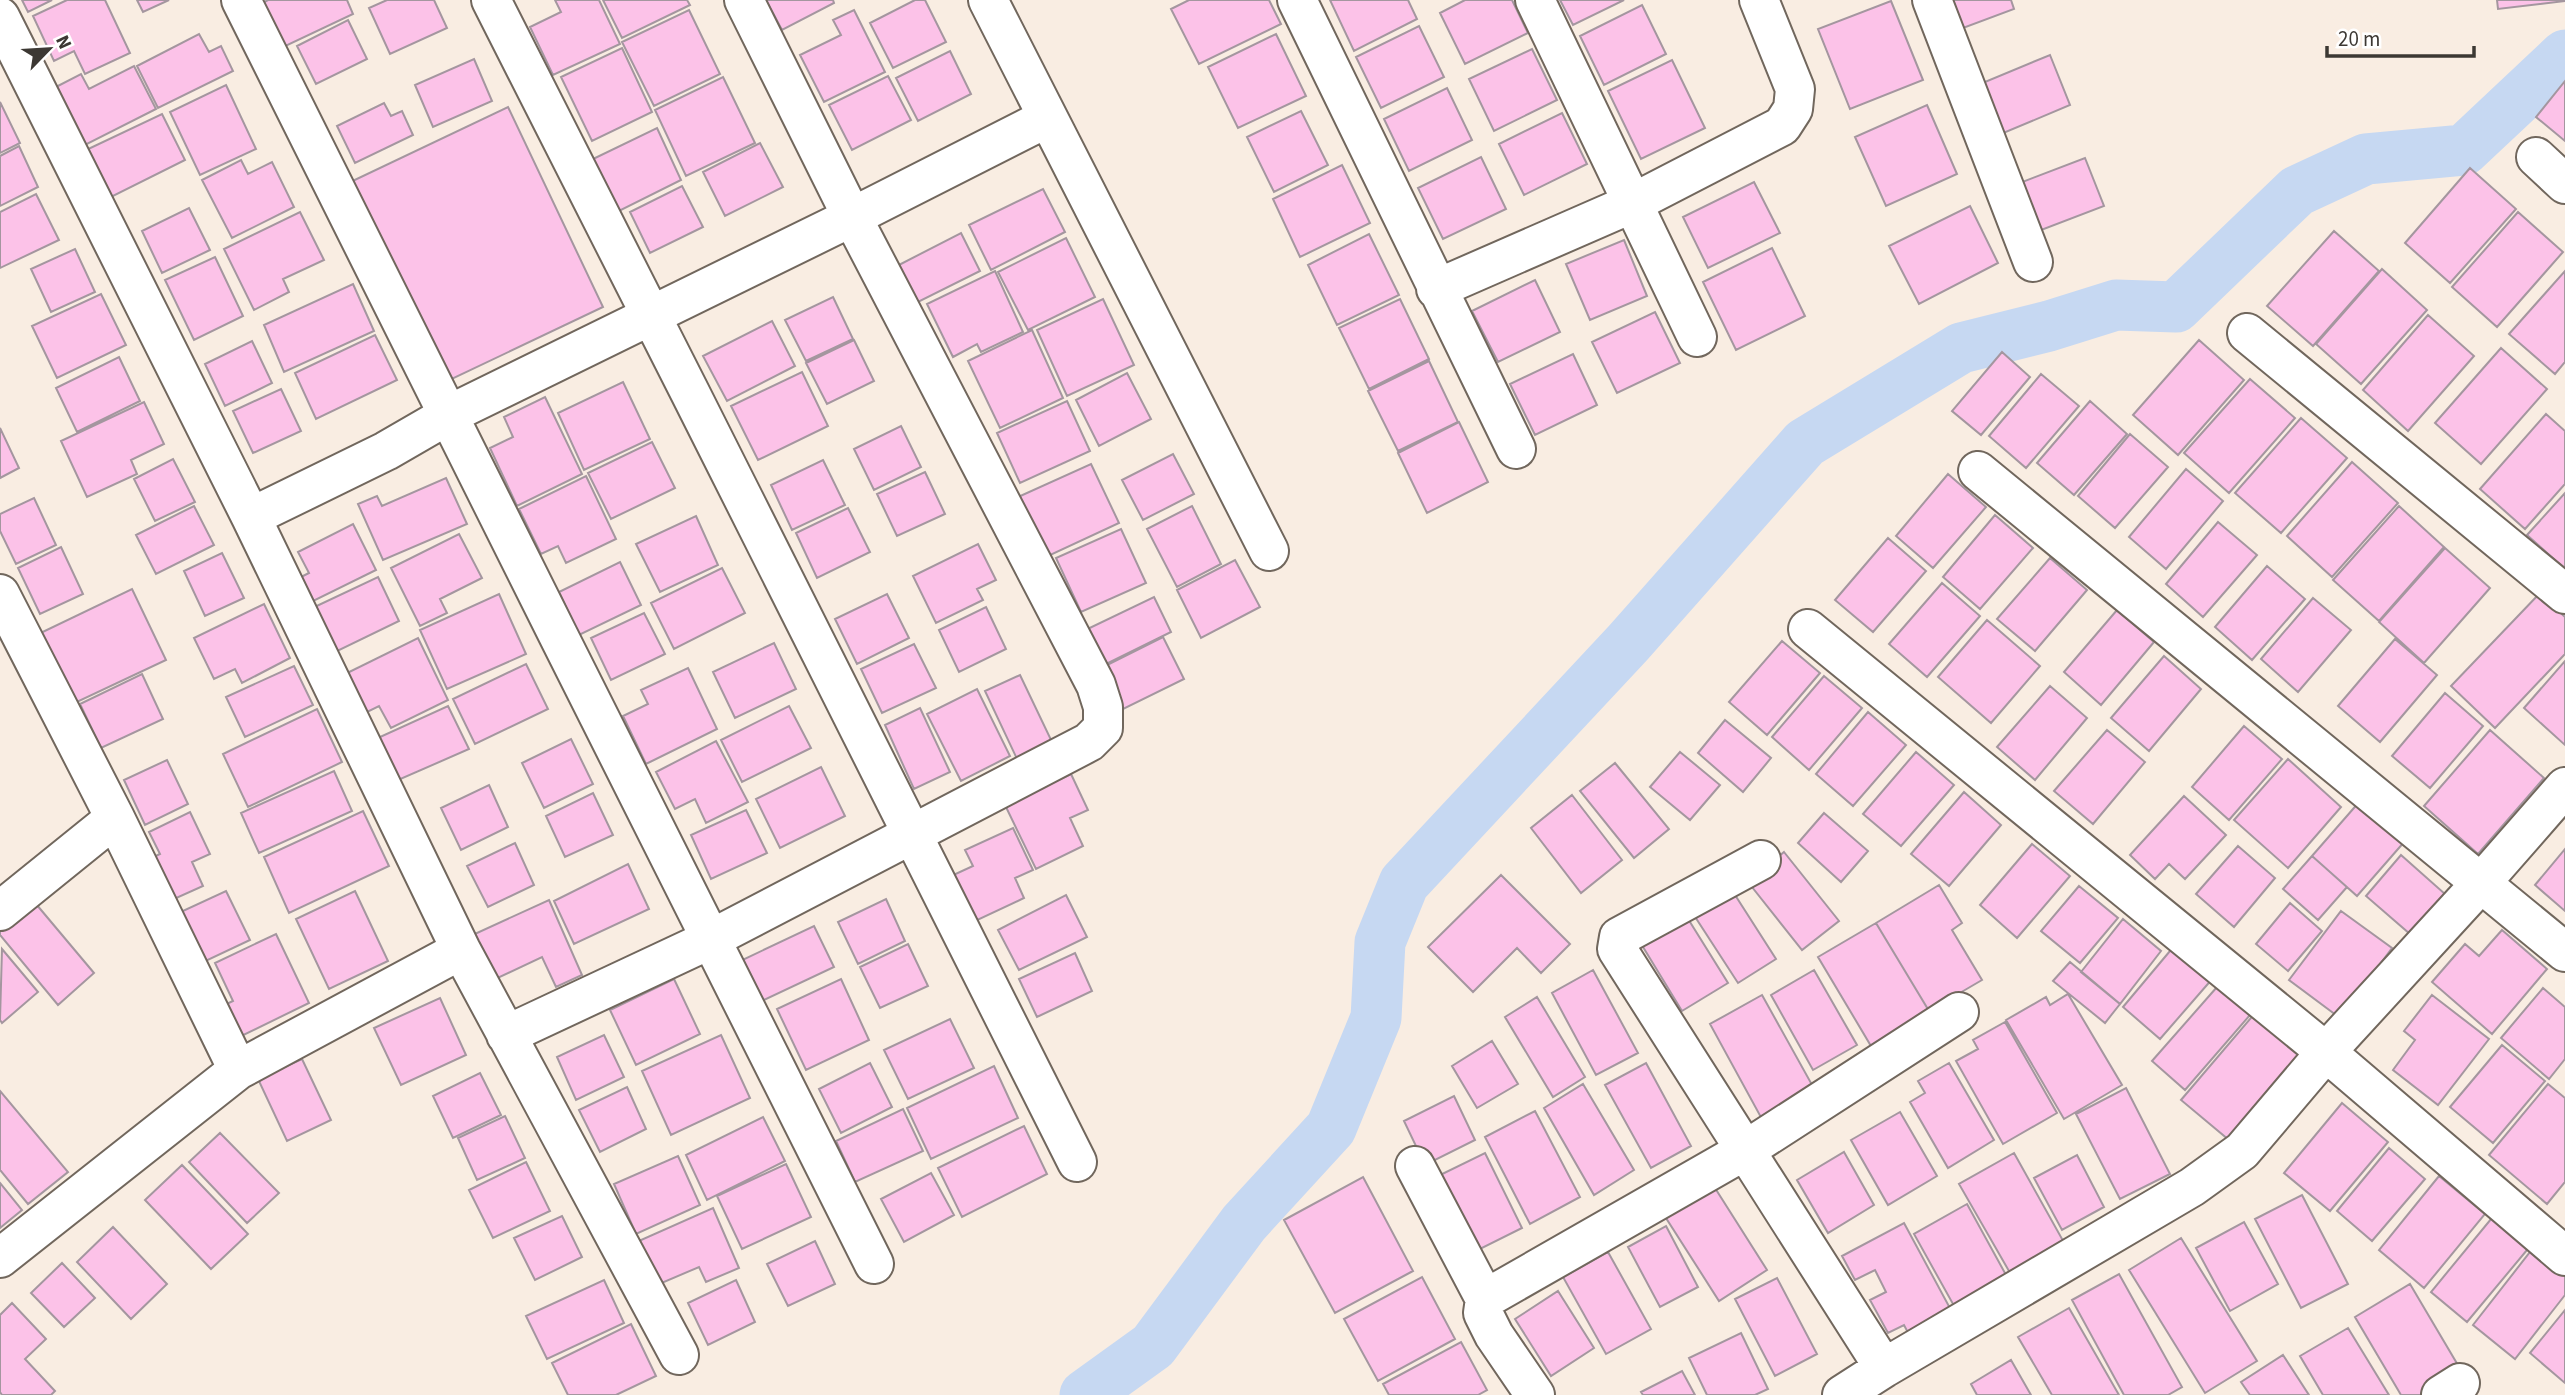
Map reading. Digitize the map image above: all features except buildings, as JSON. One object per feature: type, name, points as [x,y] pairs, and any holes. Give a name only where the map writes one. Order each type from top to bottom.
[{"type":"street","points":[[241,0],[450,414],[709,940],[874,1264]]},
{"type":"street","points":[[491,0],[652,313],[911,836],[1077,1161]]},
{"type":"street","points":[[506,1035],[709,940],[911,836],[1089,742],[1102,728],[1104,706],[1096,685],[852,217],[744,0]]},
{"type":"street","points":[[988,0],[1269,551]]},
{"type":"street","points":[[1297,0],[1516,449]]},
{"type":"street","points":[[1535,0],[1697,337]]},
{"type":"street","points":[[1436,289],[1633,203],[1782,126],[1793,109],[1795,89],[1759,0]]},
{"type":"street","points":[[1932,0],[2033,262]]},
{"type":"street","points":[[0,17],[251,517],[461,950],[679,1355]]},
{"type":"street","points":[[251,517],[386,451],[450,414],[1047,118]]},
{"type":"street","points":[[2536,157],[2565,184]]},
{"type":"street","points":[[2247,333],[2565,594]]},
{"type":"street","points":[[1978,471],[2565,952]]},
{"type":"street","points":[[0,594],[116,818],[239,1070]]},
{"type":"street","points":[[1808,629],[2326,1052],[2565,1256]]},
{"type":"street","points":[[1842,1395],[2192,1187],[2242,1151],[2326,1052],[2565,787]]},
{"type":"street","points":[[0,911],[116,818]]},
{"type":"street","points":[[1761,860],[1619,937],[1617,948],[1884,1368]]},
{"type":"street","points":[[0,1258],[239,1070],[461,950]]},
{"type":"street","points":[[1485,1299],[1744,1150],[1959,1012]]},
{"type":"street","points":[[1415,1166],[1485,1299],[1483,1313],[1494,1335],[1535,1395]]},
{"type":"waterway","points":[[1085,1395],[1153,1346],[1244,1223],[1331,1128],[1376,1018],[1380,942],[1404,883],[1628,643],[1805,443],[1961,348],[2049,326],[2116,305],[2176,307],[2297,191],[2366,159],[2464,150],[2565,55]]}]
